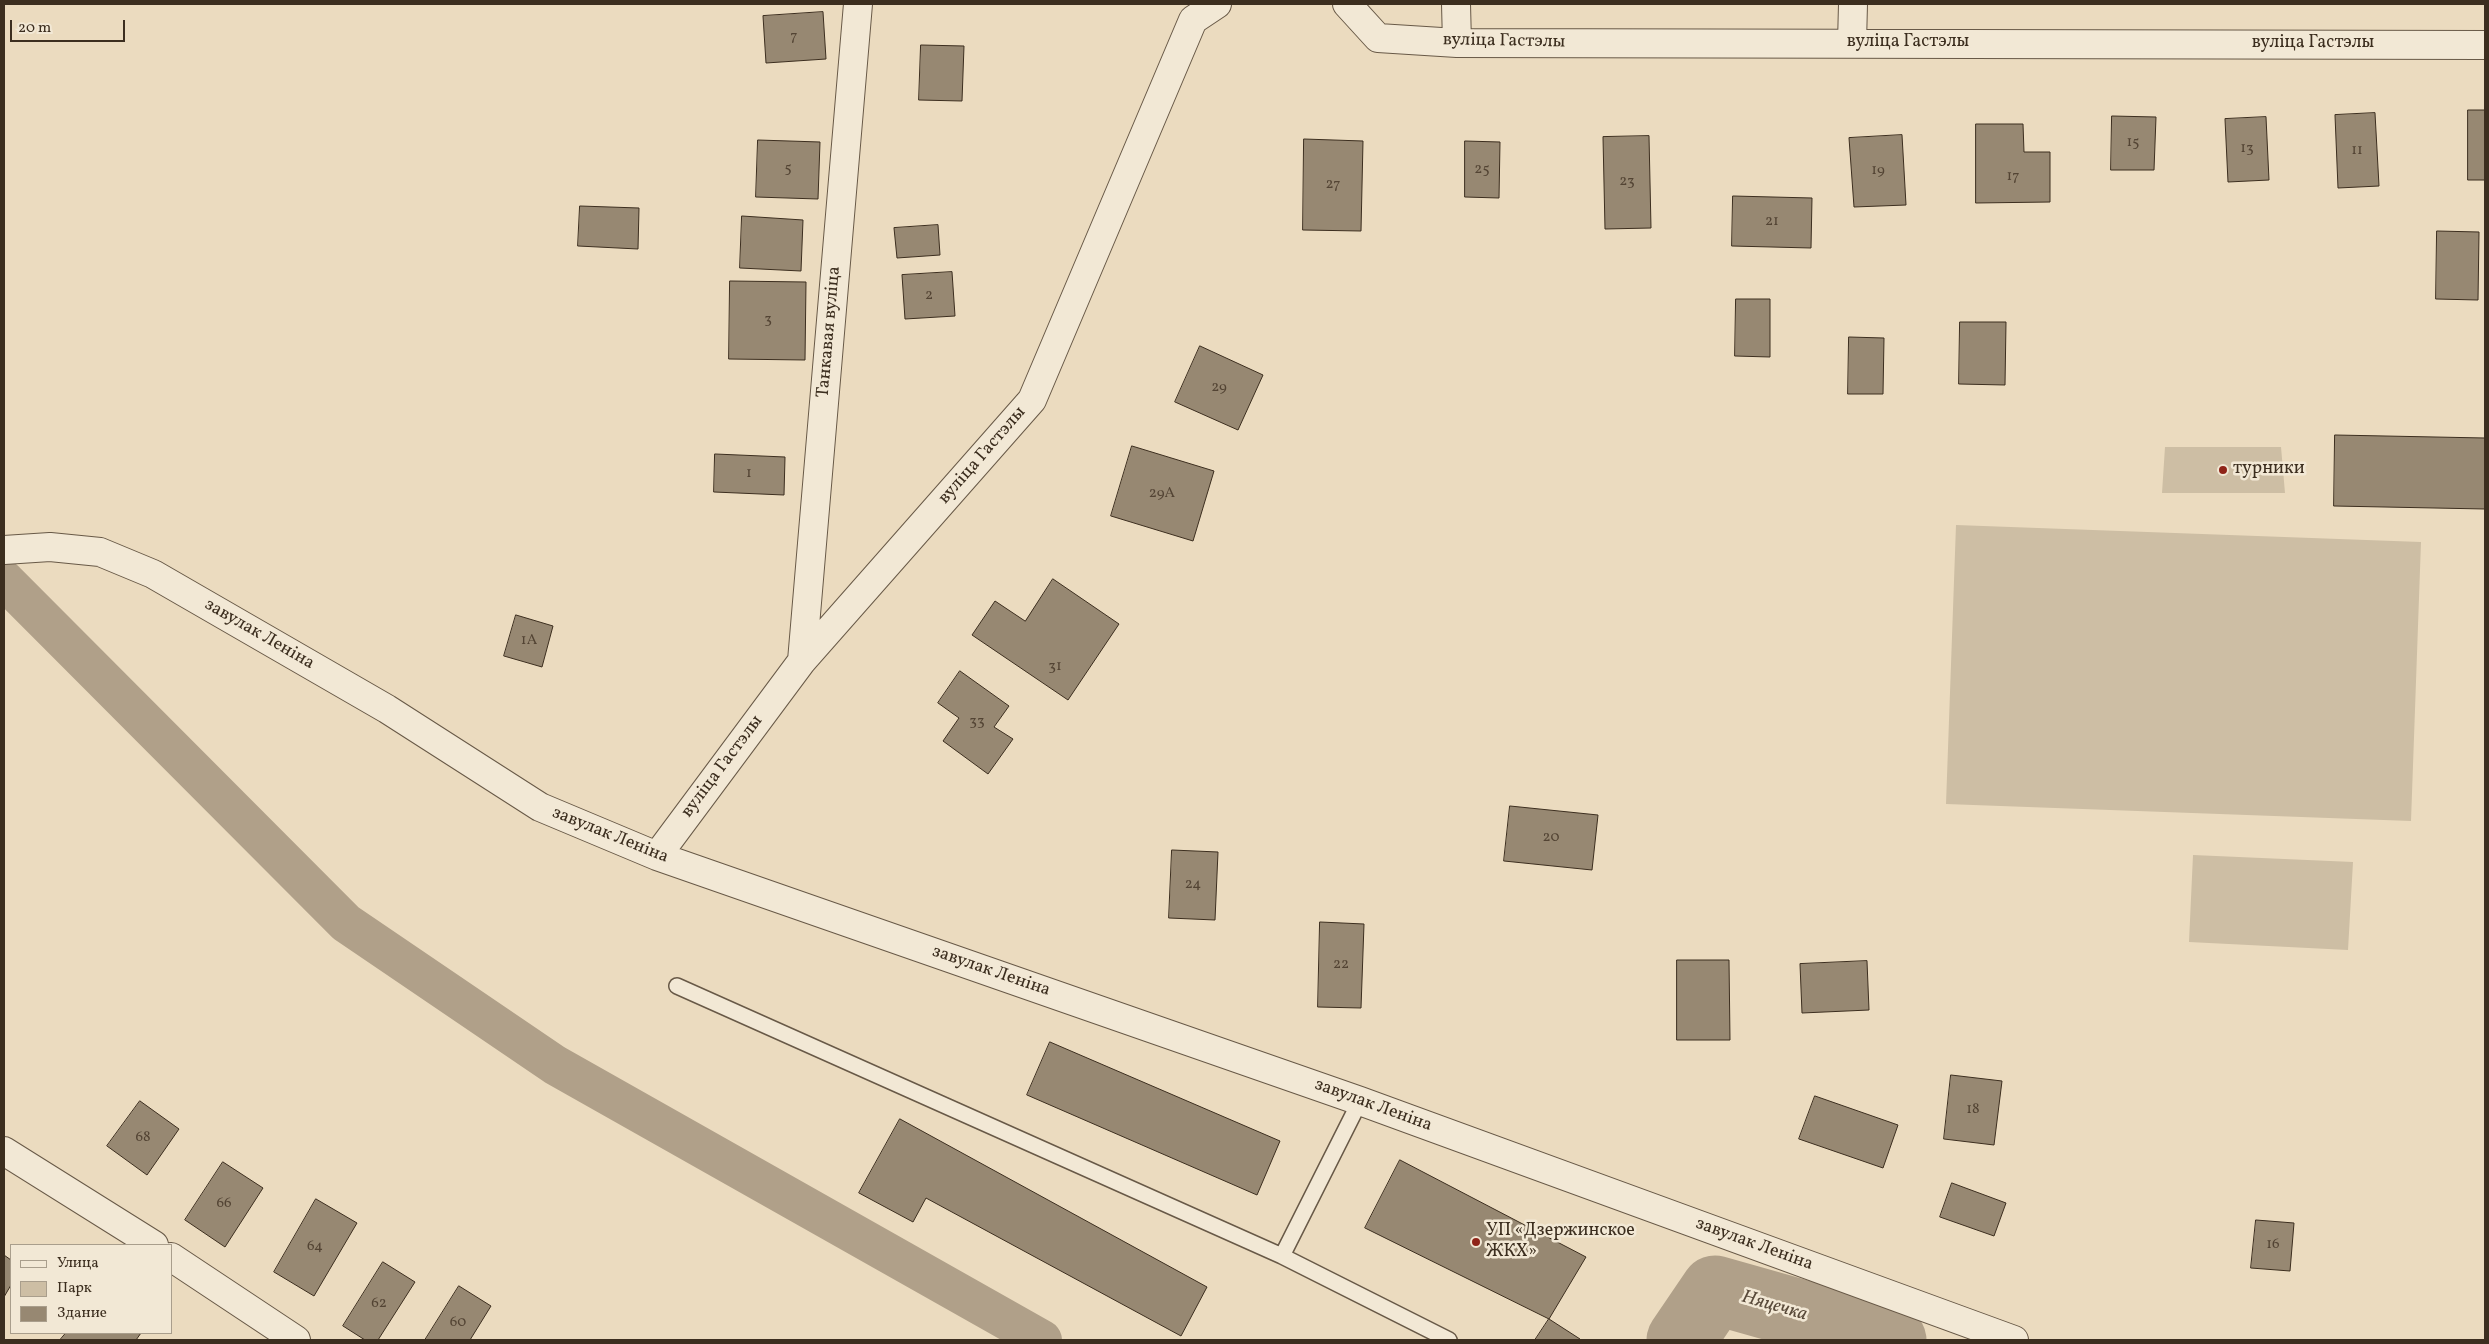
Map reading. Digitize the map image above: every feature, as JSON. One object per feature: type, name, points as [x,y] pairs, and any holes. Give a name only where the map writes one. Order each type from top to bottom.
[{"type":"street","name":"Танкавая вуліца","points":[[802,661],[858,4]]},
{"type":"street","name":"вуліца Гастэлы","points":[[657,856],[802,661],[1032,400],[1193,20],[1217,4]]},
{"type":"street","name":"вуліца Гастэлы","points":[[1347,4],[1378,38],[1457,43],[2485,45]]},
{"type":"street","points":[[1456,4],[1457,43]]},
{"type":"street","points":[[1852,43],[1853,4]]},
{"type":"street","name":"завулак Леніна","points":[[4,550],[50,547],[100,552],[153,574],[387,709],[540,807],[657,856],[1360,1101],[2014,1340]]},
{"type":"street","points":[[4,1151],[152,1244]]},
{"type":"street","points":[[172,1258],[296,1340]]},
{"type":"lane","points":[[677,986],[1282,1256],[1450,1340]]},
{"type":"lane","points":[[1282,1256],[1360,1101]]},
{"type":"green space","name":"турники","points":[[2165,447],[2281,447],[2285,493],[2162,493]]},
{"type":"green space","points":[[1956,525],[2421,542],[2411,821],[1946,804]]},
{"type":"green space","points":[[2193,855],[2353,862],[2348,950],[2189,942]]},
{"type":"building","points":[[823,12],[826,59],[766,63],[763,16]]},
{"type":"building","points":[[921,45],[964,46],[962,101],[919,100]]},
{"type":"building","points":[[2468,110],[2485,110],[2485,180],[2468,180]]},
{"type":"building","points":[[2375,113],[2379,186],[2338,188],[2335,115]]},
{"type":"building","points":[[2112,116],[2156,117],[2154,170],[2111,170]]},
{"type":"building","points":[[2266,117],[2269,180],[2228,182],[2225,119]]},
{"type":"building","points":[[1976,124],[2023,124],[2024,152],[2050,152],[2050,202],[1976,203]]},
{"type":"building","points":[[1902,135],[1906,205],[1854,207],[1849,138]]},
{"type":"building","points":[[1649,136],[1651,228],[1605,229],[1603,137]]},
{"type":"building","points":[[1304,139],[1363,141],[1361,231],[1303,230]]},
{"type":"building","points":[[758,140],[820,142],[818,199],[756,197]]},
{"type":"building","points":[[1465,141],[1500,142],[1499,198],[1465,197]]},
{"type":"building","points":[[1733,196],[1812,198],[1811,248],[1732,246]]},
{"type":"building","points":[[580,206],[639,208],[638,249],[578,246]]},
{"type":"building","points":[[742,216],[803,220],[801,271],[740,268]]},
{"type":"building","points":[[938,225],[940,255],[897,258],[894,228]]},
{"type":"building","points":[[2437,231],[2479,232],[2478,300],[2436,299]]},
{"type":"building","points":[[952,272],[955,316],[905,319],[902,275]]},
{"type":"building","points":[[730,281],[806,282],[805,360],[729,359]]},
{"type":"building","points":[[1736,299],[1770,299],[1770,357],[1735,356]]},
{"type":"building","points":[[1960,322],[2006,322],[2005,385],[1959,384]]},
{"type":"building","points":[[1849,337],[1884,338],[1883,394],[1848,394]]},
{"type":"building","points":[[1200,346],[1263,375],[1238,430],[1175,402]]},
{"type":"building","points":[[2335,435],[2485,438],[2485,509],[2334,506]]},
{"type":"building","points":[[1132,446],[1214,471],[1193,541],[1111,516]]},
{"type":"building","points":[[715,454],[785,457],[784,495],[714,492]]},
{"type":"building","points":[[1053,579],[1119,624],[1068,700],[972,635],[995,601],[1025,621]]},
{"type":"building","points":[[516,615],[553,626],[542,667],[504,656]]},
{"type":"building","points":[[960,671],[1009,706],[994,727],[1013,739],[988,774],[943,741],[959,718],[938,703]]},
{"type":"building","points":[[1510,806],[1598,815],[1592,870],[1504,861]]},
{"type":"building","points":[[1172,850],[1218,852],[1215,920],[1169,918]]},
{"type":"building","points":[[1320,922],[1364,924],[1361,1008],[1318,1007]]},
{"type":"building","points":[[1677,960],[1729,960],[1730,1040],[1677,1040]]},
{"type":"building","points":[[1867,961],[1869,1010],[1802,1013],[1800,964]]},
{"type":"building","points":[[1050,1042],[1280,1141],[1257,1195],[1027,1095]]},
{"type":"building","points":[[1951,1075],[2002,1081],[1994,1145],[1944,1139]]},
{"type":"building","points":[[1815,1096],[1898,1125],[1883,1168],[1799,1139]]},
{"type":"building","points":[[140,1101],[179,1129],[147,1175],[107,1146]]},
{"type":"building","points":[[900,1119],[1207,1287],[1181,1336],[926,1198],[913,1222],[859,1193]]},
{"type":"building","name":"УП «Дзержинское ЖКХ»","points":[[1400,1160],[1586,1257],[1549,1319],[1365,1228]]},
{"type":"building","points":[[223,1162],[263,1188],[225,1247],[185,1220]]},
{"type":"building","points":[[1952,1183],[2006,1203],[1994,1236],[1940,1217]]},
{"type":"building","points":[[316,1199],[357,1223],[314,1296],[274,1272]]},
{"type":"building","points":[[2256,1220],[2294,1223],[2290,1271],[2251,1268]]},
{"type":"building","points":[[4,1255],[10,1259],[10,1287],[4,1297]]},
{"type":"building","points":[[383,1262],[415,1282],[378,1340],[365,1340],[343,1326]]},
{"type":"building","points":[[459,1286],[491,1306],[470,1340],[425,1340]]},
{"type":"building","points":[[1549,1319],[1580,1339],[1535,1340]]},
{"type":"building","points":[[65,1334],[140,1334],[136,1340],[60,1340]]},
{"type":"waterway","points":[[4,580],[346,923],[555,1065],[1042,1340]]},
{"type":"waterway","name":"Няцечка","points":[[1681,1340],[1715,1290],[1892,1340]]},
{"type":"place","name":"турники","points":[[2223,470]]},
{"type":"place","name":"УП «Дзержинское ЖКХ»","points":[[1476,1242]]}]
